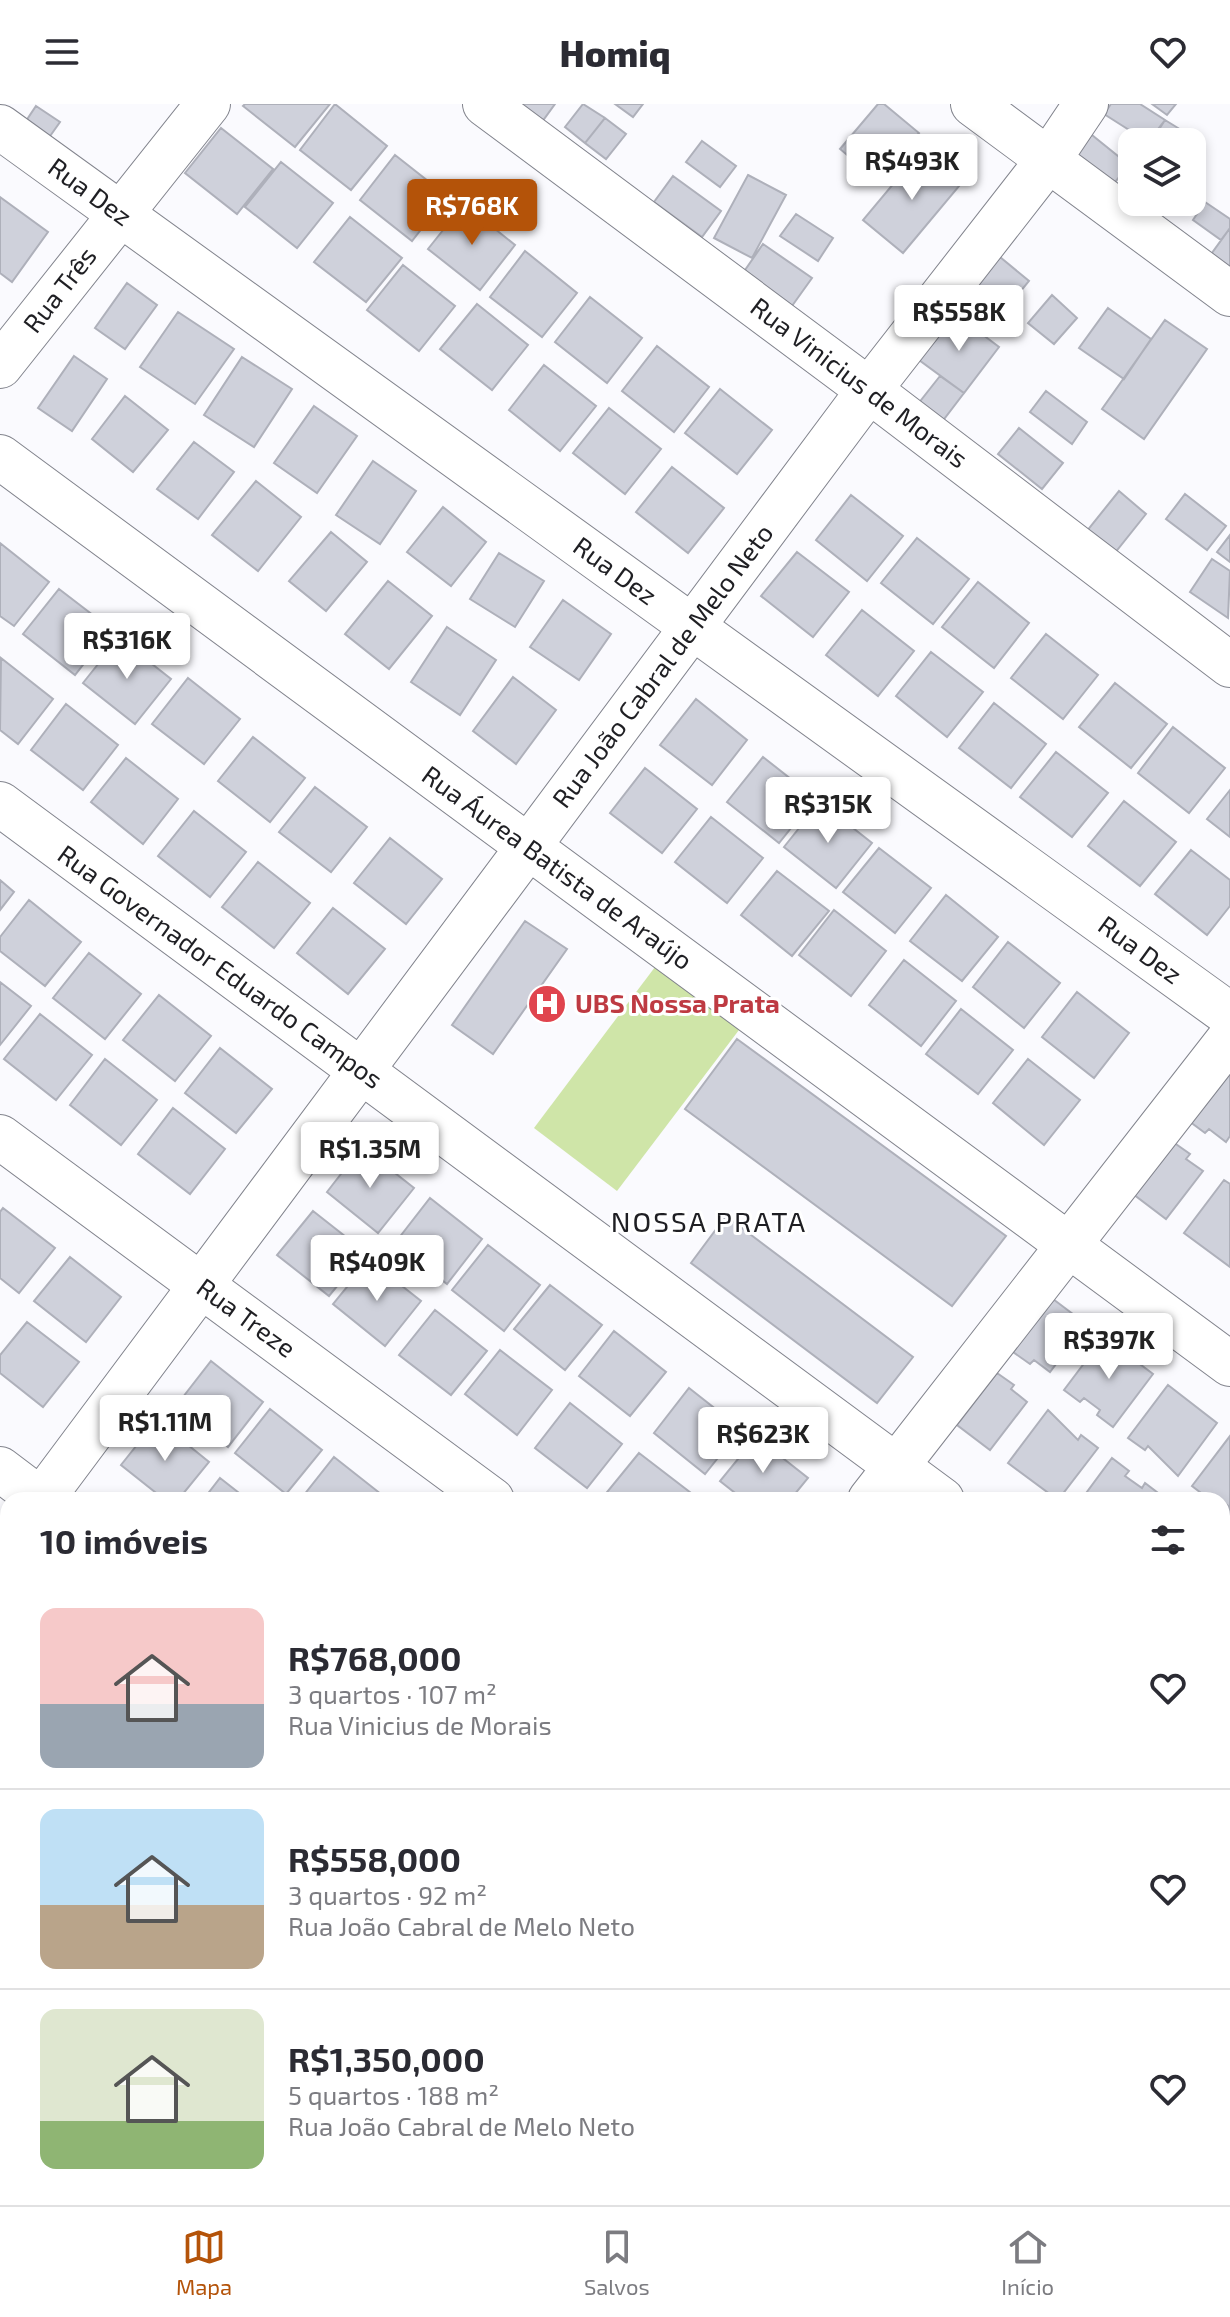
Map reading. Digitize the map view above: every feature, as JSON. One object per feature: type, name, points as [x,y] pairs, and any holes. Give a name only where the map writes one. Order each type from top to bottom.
[{"type":"street","name":"Rua Três","points":[[0,366],[208,104]]},
{"type":"street","name":"Rua Vinicius de Morais","points":[[485,104],[869,390],[1230,665]]},
{"type":"street","points":[[973,104],[1230,294]]},
{"type":"street","name":"Rua João Cabral de Melo Neto","points":[[47,1492],[869,390],[1049,159],[1086,104]]},
{"type":"street","name":"Rua Dez","points":[[0,127],[1230,1015]]},
{"type":"street","name":"Rua Áurea Batista de Araújo","points":[[0,457],[1230,1364]]},
{"type":"street","name":"Rua Governador Eduardo Campos","points":[[0,804],[361,1071],[883,1483],[914,1492]]},
{"type":"street","points":[[883,1483],[1230,1038]]},
{"type":"street","name":"Rua Treze","points":[[0,1137],[481,1492]]},
{"type":"street","points":[[0,1469],[30,1492]]},
{"type":"green space","points":[[658,963],[742,1026],[617,1191],[534,1128]]},
{"type":"building","points":[[330,104],[295,147],[243,106]]},
{"type":"building","points":[[335,104],[387,146],[351,190],[300,150]]},
{"type":"building","points":[[508,104],[555,104],[539,126]]},
{"type":"building","points":[[583,104],[605,118],[585,143],[565,127]]},
{"type":"building","points":[[615,104],[643,104],[633,117]]},
{"type":"building","points":[[878,104],[884,104],[919,133],[878,181],[840,149]]},
{"type":"building","points":[[1111,104],[1140,104],[1165,120],[1159,128],[1126,128],[1104,114]]},
{"type":"building","points":[[1152,104],[1176,104],[1167,115]]},
{"type":"building","points":[[36,106],[60,122],[48,139],[24,124]]},
{"type":"building","points":[[605,118],[626,134],[606,159],[585,143]]},
{"type":"building","points":[[1165,120],[1178,128],[1160,128]]},
{"type":"building","points":[[221,128],[273,169],[237,214],[185,173]]},
{"type":"building","points":[[1087,131],[1118,156],[1118,179],[1103,197],[1061,164]]},
{"type":"building","points":[[702,141],[736,166],[720,187],[686,162]]},
{"type":"building","points":[[920,152],[960,185],[903,253],[863,220]]},
{"type":"building","points":[[395,155],[447,196],[412,241],[360,200]]},
{"type":"building","points":[[281,162],[333,203],[297,248],[245,207]]},
{"type":"building","points":[[748,175],[786,195],[752,258],[714,238]]},
{"type":"building","points":[[673,176],[721,211],[702,237],[654,202]]},
{"type":"building","points":[[0,197],[48,232],[12,282],[0,273]]},
{"type":"building","points":[[1206,203],[1230,219],[1230,228],[1221,240],[1193,220],[1196,216],[1206,216]]},
{"type":"building","points":[[464,204],[515,245],[480,290],[428,249]]},
{"type":"building","points":[[796,214],[833,238],[818,261],[780,236]]},
{"type":"building","points":[[350,217],[402,258],[366,302],[314,262]]},
{"type":"building","points":[[1230,228],[1230,271],[1209,257]]},
{"type":"building","points":[[763,244],[812,278],[792,306],[743,273]]},
{"type":"building","points":[[525,251],[577,293],[542,337],[490,297]]},
{"type":"building","points":[[1000,257],[1029,281],[997,320],[968,297]]},
{"type":"building","points":[[403,265],[455,306],[419,351],[367,310]]},
{"type":"building","points":[[127,283],[157,305],[125,349],[95,328]]},
{"type":"building","points":[[1052,295],[1077,318],[1054,344],[1028,323]]},
{"type":"building","points":[[590,297],[642,338],[607,383],[555,342]]},
{"type":"building","points":[[477,304],[528,345],[492,390],[440,349]]},
{"type":"building","points":[[1108,308],[1151,339],[1124,379],[1079,348]]},
{"type":"building","points":[[178,312],[234,349],[195,404],[140,367]]},
{"type":"building","points":[[954,313],[999,347],[964,393],[919,360]]},
{"type":"building","points":[[1165,320],[1207,349],[1144,439],[1102,409]]},
{"type":"building","points":[[657,346],[709,387],[674,432],[622,391]]},
{"type":"building","points":[[74,356],[107,379],[72,431],[38,408]]},
{"type":"building","points":[[242,357],[292,389],[254,447],[204,415]]},
{"type":"building","points":[[544,365],[596,406],[560,451],[509,410]]},
{"type":"building","points":[[940,376],[964,393],[938,427],[914,409]]},
{"type":"building","points":[[720,389],[772,430],[737,474],[685,433]]},
{"type":"building","points":[[1046,391],[1087,422],[1072,444],[1030,412]]},
{"type":"building","points":[[125,396],[168,430],[133,472],[92,439]]},
{"type":"building","points":[[314,406],[357,436],[317,493],[274,463]]},
{"type":"building","points":[[609,408],[661,449],[625,494],[573,453]]},
{"type":"building","points":[[1019,428],[1063,463],[1042,489],[998,454]]},
{"type":"building","points":[[194,442],[234,472],[198,519],[157,489]]},
{"type":"building","points":[[373,461],[416,491],[380,544],[336,515]]},
{"type":"building","points":[[672,467],[724,508],[688,553],[636,512]]},
{"type":"building","points":[[256,481],[301,517],[258,571],[212,535]]},
{"type":"building","points":[[1119,491],[1146,514],[1110,559],[1082,537]]},
{"type":"building","points":[[1185,494],[1226,526],[1207,550],[1166,519]]},
{"type":"building","points":[[851,495],[903,536],[867,581],[816,540]]},
{"type":"building","points":[[443,507],[486,542],[451,586],[407,552]]},
{"type":"building","points":[[331,532],[367,562],[326,611],[289,581]]},
{"type":"building","points":[[1230,535],[1230,562],[1217,552]]},
{"type":"building","points":[[917,538],[969,579],[933,624],[881,583]]},
{"type":"building","points":[[0,543],[49,582],[14,626],[0,616]]},
{"type":"building","points":[[797,552],[849,592],[813,637],[761,596]]},
{"type":"building","points":[[499,553],[544,581],[515,627],[470,599]]},
{"type":"building","points":[[1212,559],[1230,571],[1228,618],[1190,592]]},
{"type":"building","points":[[388,581],[432,616],[389,669],[345,634]]},
{"type":"building","points":[[978,582],[1029,623],[994,668],[942,627]]},
{"type":"building","points":[[59,589],[111,629],[75,675],[23,634]]},
{"type":"building","points":[[563,600],[611,634],[579,680],[530,647]]},
{"type":"building","points":[[862,610],[914,651],[878,696],[826,655]]},
{"type":"building","points":[[447,627],[496,660],[460,715],[411,682]]},
{"type":"building","points":[[1046,634],[1098,675],[1063,719],[1011,678]]},
{"type":"building","points":[[119,638],[171,679],[135,724],[83,683]]},
{"type":"building","points":[[931,652],[983,692],[947,737],[896,696]]},
{"type":"building","points":[[1,658],[53,699],[18,744],[0,730]]},
{"type":"building","points":[[513,677],[556,710],[516,764],[473,731]]},
{"type":"building","points":[[188,678],[240,719],[204,764],[152,724]]},
{"type":"building","points":[[1115,683],[1167,724],[1131,768],[1079,727]]},
{"type":"building","points":[[696,699],[747,740],[712,785],[660,745]]},
{"type":"building","points":[[994,703],[1046,744],[1011,788],[959,748]]},
{"type":"building","points":[[66,704],[118,745],[83,790],[31,750]]},
{"type":"building","points":[[1173,727],[1225,768],[1189,813],[1138,773]]},
{"type":"building","points":[[253,737],[305,778],[270,822],[218,781]]},
{"type":"building","points":[[1056,752],[1108,793],[1072,837],[1020,797]]},
{"type":"building","points":[[763,757],[815,798],[779,843],[727,802]]},
{"type":"building","points":[[126,758],[178,799],[143,844],[91,802]]},
{"type":"building","points":[[645,768],[697,809],[662,853],[610,813]]},
{"type":"building","points":[[315,787],[367,827],[331,872],[279,832]]},
{"type":"building","points":[[1230,790],[1230,837],[1207,819]]},
{"type":"building","points":[[1124,801],[1176,842],[1140,886],[1088,846]]},
{"type":"building","points":[[820,802],[872,843],[836,888],[784,847]]},
{"type":"building","points":[[194,811],[246,852],[210,897],[158,856]]},
{"type":"building","points":[[711,817],[763,858],[727,903],[675,862]]},
{"type":"building","points":[[390,838],[442,879],[406,924],[354,883]]},
{"type":"building","points":[[879,848],[931,888],[895,933],[843,892]]},
{"type":"building","points":[[1191,850],[1230,880],[1230,906],[1207,935],[1155,894]]},
{"type":"building","points":[[258,862],[310,903],[274,948],[222,907]]},
{"type":"building","points":[[777,871],[829,911],[792,956],[741,915]]},
{"type":"building","points":[[0,880],[14,892],[0,910]]},
{"type":"building","points":[[946,895],[998,937],[962,981],[910,941]]},
{"type":"building","points":[[29,900],[81,942],[45,986],[0,951],[0,937]]},
{"type":"building","points":[[333,908],[385,949],[348,994],[297,953]]},
{"type":"building","points":[[834,910],[886,951],[851,996],[799,955]]},
{"type":"building","points":[[525,921],[567,949],[493,1054],[452,1025]]},
{"type":"building","points":[[1008,942],[1060,983],[1024,1028],[973,987]]},
{"type":"building","points":[[89,953],[141,994],[105,1039],[53,998]]},
{"type":"building","points":[[904,960],[956,1001],[921,1046],[869,1005]]},
{"type":"building","points":[[0,982],[31,1006],[0,1045]]},
{"type":"building","points":[[1077,992],[1129,1033],[1094,1078],[1042,1037]]},
{"type":"building","points":[[159,995],[211,1036],[175,1081],[123,1040]]},
{"type":"building","points":[[961,1009],[1013,1050],[978,1094],[926,1054]]},
{"type":"building","points":[[40,1014],[92,1055],[56,1100],[4,1059]]},
{"type":"building","points":[[737,1039],[1006,1236],[952,1306],[685,1109]]},
{"type":"building","points":[[220,1048],[272,1089],[236,1133],[185,1093]]},
{"type":"building","points":[[105,1059],[157,1100],[121,1145],[70,1105]]},
{"type":"building","points":[[1028,1059],[1080,1100],[1044,1145],[993,1103]]},
{"type":"building","points":[[1230,1069],[1230,1136],[1226,1142],[1209,1129],[1205,1133],[1189,1121]]},
{"type":"building","points":[[173,1108],[225,1149],[190,1194],[138,1154]]},
{"type":"building","points":[[1173,1142],[1190,1154],[1186,1159],[1203,1171],[1166,1219],[1133,1194]]},
{"type":"building","points":[[362,1147],[414,1188],[378,1233],[327,1192]]},
{"type":"building","points":[[1224,1180],[1230,1184],[1230,1267],[1184,1233]]},
{"type":"building","points":[[430,1198],[482,1239],[447,1284],[395,1243]]},
{"type":"building","points":[[3,1208],[55,1248],[19,1293],[0,1278],[0,1212]]},
{"type":"building","points":[[313,1211],[365,1252],[329,1296],[277,1255]]},
{"type":"building","points":[[726,1216],[913,1357],[877,1403],[691,1263]]},
{"type":"building","points":[[488,1245],[540,1285],[504,1331],[452,1290]]},
{"type":"building","points":[[70,1257],[121,1297],[86,1342],[34,1301]]},
{"type":"building","points":[[369,1260],[421,1301],[385,1346],[333,1304]]},
{"type":"building","points":[[550,1285],[602,1325],[565,1370],[514,1329]]},
{"type":"building","points":[[1053,1299],[1086,1324],[1050,1372],[1034,1360],[1030,1364],[1013,1352]]},
{"type":"building","points":[[435,1310],[487,1351],[451,1395],[399,1355]]},
{"type":"building","points":[[27,1322],[79,1362],[43,1407],[0,1373],[0,1355]]},
{"type":"building","points":[[614,1331],[666,1372],[630,1416],[579,1376]]},
{"type":"building","points":[[1104,1337],[1153,1374],[1113,1427],[1097,1415],[1100,1410],[1084,1398],[1080,1402],[1064,1390]]},
{"type":"building","points":[[500,1350],[552,1390],[517,1435],[465,1394]]},
{"type":"building","points":[[211,1361],[263,1402],[228,1447],[176,1406]]},
{"type":"building","points":[[997,1373],[1014,1385],[1011,1389],[1027,1402],[990,1450],[957,1425]]},
{"type":"building","points":[[1168,1385],[1217,1423],[1178,1476],[1148,1446],[1145,1450],[1128,1438]]},
{"type":"building","points":[[689,1388],[741,1429],[705,1474],[654,1433]]},
{"type":"building","points":[[570,1403],[622,1444],[587,1488],[535,1448]]},
{"type":"building","points":[[270,1409],[322,1450],[288,1492],[284,1492],[235,1453]]},
{"type":"building","points":[[1048,1410],[1078,1440],[1081,1435],[1098,1448],[1064,1492],[1047,1492],[1008,1463]]},
{"type":"building","points":[[157,1420],[209,1462],[185,1492],[155,1492],[121,1465]]},
{"type":"building","points":[[1230,1436],[1230,1492],[1200,1492],[1192,1486]]},
{"type":"building","points":[[756,1437],[808,1478],[797,1492],[734,1492],[720,1481]]},
{"type":"building","points":[[639,1453],[690,1492],[607,1492]]},
{"type":"building","points":[[334,1457],[378,1492],[306,1492]]},
{"type":"building","points":[[1112,1458],[1129,1471],[1125,1476],[1142,1488],[1145,1483],[1157,1492],[1087,1492]]},
{"type":"building","points":[[220,1478],[238,1492],[209,1492]]},
{"type":"place","name":"UBS Nossa Prata","points":[[547,1004]]},
{"type":"district","name":"NOSSA PRATA","points":[[709,1222]]}]
